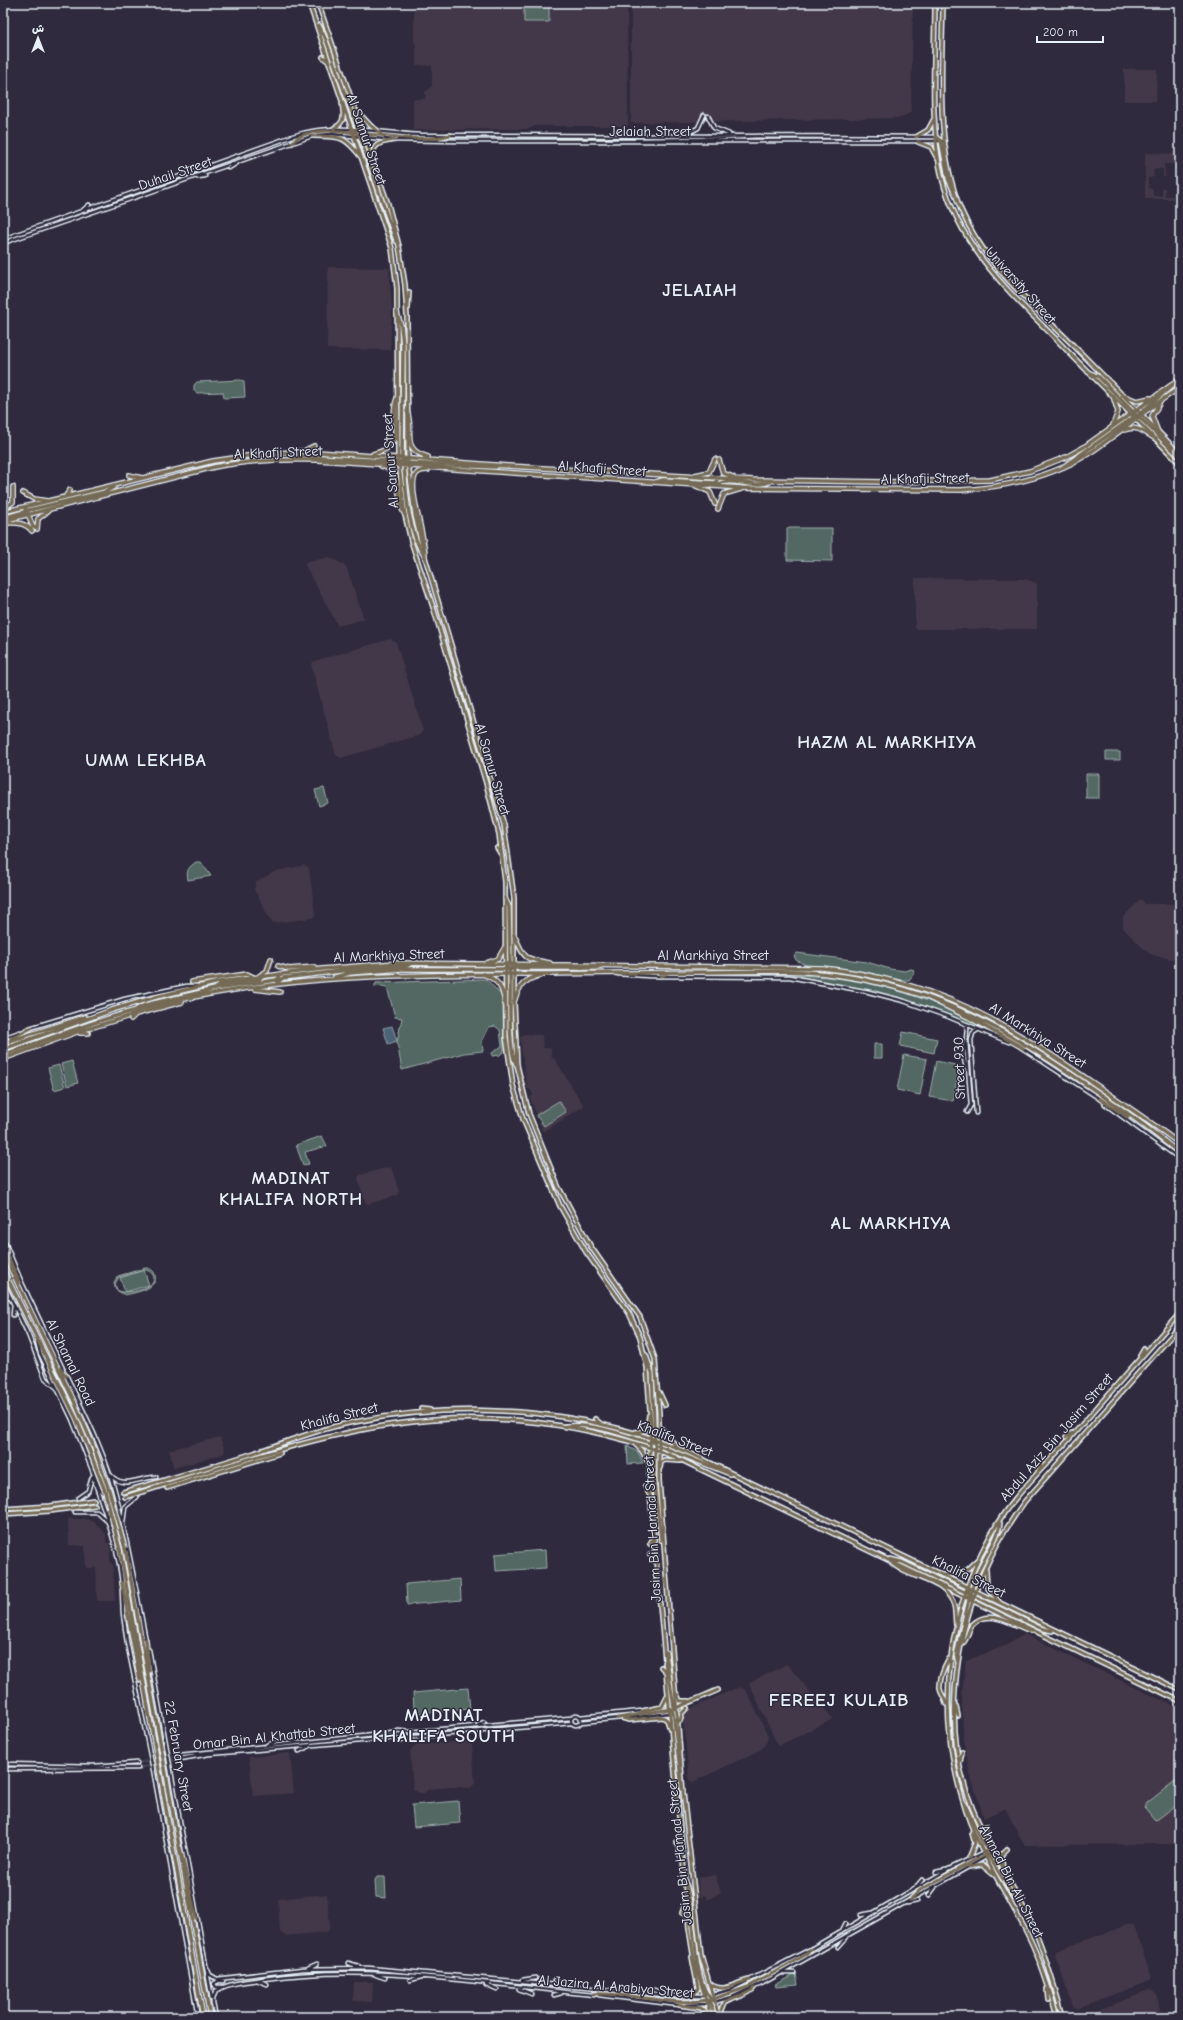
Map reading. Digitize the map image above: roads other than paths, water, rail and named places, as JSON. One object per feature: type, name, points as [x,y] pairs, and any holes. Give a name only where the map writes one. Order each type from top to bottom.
[{"type":"highway","points":[[397,313],[401,325],[403,345],[403,462],[413,527],[419,546],[425,558]]},
{"type":"highway","points":[[1088,372],[1101,379],[1136,415],[1180,455]]},
{"type":"highway","name":"Al Khafji Street","points":[[3,522],[50,501],[143,478],[236,457],[304,451],[370,455],[442,468],[714,487],[975,489],[1020,482],[1061,468],[1087,454],[1121,431],[1153,397],[1180,379]]},
{"type":"highway","points":[[1061,468],[1136,415],[1170,389],[1176,381]]},
{"type":"highway","name":"Al Khafji Street","points":[[3,512],[22,508],[26,512],[51,509],[214,467],[236,463],[291,459],[403,462],[435,460],[508,466],[772,481],[892,482],[990,480],[1030,472],[1055,462],[1084,447],[1112,428],[1162,400],[1180,388]]},
{"type":"highway","points":[[1122,395],[1137,401],[1153,397]]},
{"type":"highway","points":[[1112,428],[1118,412],[1113,396]]},
{"type":"highway","points":[[370,455],[388,449],[394,441],[395,406],[397,398]]},
{"type":"highway","points":[[1158,432],[1152,416],[1162,400]]},
{"type":"highway","points":[[407,411],[410,420],[410,443],[412,449],[420,455],[435,460]]},
{"type":"highway","points":[[1121,431],[1130,428],[1139,428],[1156,439]]},
{"type":"highway","points":[[304,451],[314,446]]},
{"type":"highway","points":[[291,459],[304,456],[488,467],[508,466]]},
{"type":"highway","points":[[692,476],[709,472],[717,459],[723,472],[736,479]]},
{"type":"highway","points":[[332,461],[337,463],[379,466],[390,469],[396,477],[402,510],[405,515]]},
{"type":"highway","points":[[518,466],[524,462]]},
{"type":"highway","points":[[425,558],[414,480],[416,474],[421,471],[442,468]]},
{"type":"highway","points":[[129,475],[143,478]]},
{"type":"highway","points":[[655,482],[663,480],[714,483],[718,478]]},
{"type":"highway","points":[[714,487],[721,482],[762,484],[772,481]]},
{"type":"highway","points":[[3,518],[105,492],[118,485]]},
{"type":"highway","points":[[693,485],[710,492],[715,504]]},
{"type":"highway","points":[[3,509],[14,502],[14,487]]},
{"type":"highway","points":[[718,509],[724,494],[742,488]]},
{"type":"highway","points":[[65,497],[70,490]]},
{"type":"highway","points":[[23,493],[34,499],[50,501]]},
{"type":"highway","points":[[26,512],[33,527],[37,529],[39,517],[51,509]]},
{"type":"highway","points":[[3,522],[18,522],[27,526],[32,531]]},
{"type":"highway","points":[[505,898],[509,907],[511,1031],[514,1059],[517,1065]]},
{"type":"highway","points":[[514,935],[519,949],[527,958],[556,965]]},
{"type":"highway","points":[[475,964],[495,961],[501,956],[506,947]]},
{"type":"highway","points":[[215,989],[221,985],[260,979],[259,976],[267,971],[271,959]]},
{"type":"highway","name":"Al Markhiya Street","points":[[3,1048],[142,1001],[200,986],[259,976],[371,964],[475,964],[549,974],[781,971],[822,973],[877,982],[925,995],[966,1011],[1034,1048],[1180,1152]]},
{"type":"highway","points":[[277,984],[284,978],[356,969],[406,966],[410,964]]},
{"type":"highway","name":"Al Markhiya Street","points":[[3,1055],[68,1031],[136,1012],[203,996],[277,984],[419,974],[480,973],[556,965],[822,968],[862,974],[928,991],[982,1013],[1034,1042],[1180,1144]]},
{"type":"highway","points":[[331,979],[350,973],[402,969],[595,968],[603,965]]},
{"type":"highway","points":[[278,966],[284,968],[317,967],[320,969]]},
{"type":"highway","points":[[661,976],[669,972]]},
{"type":"highway","points":[[480,973],[493,978],[501,985],[505,1004]]},
{"type":"highway","points":[[192,982],[247,974],[253,977]]},
{"type":"highway","points":[[131,1019],[136,1012],[145,1005],[215,989],[276,980],[279,978],[280,974]]},
{"type":"highway","points":[[514,1002],[518,988],[526,980],[549,974]]},
{"type":"highway","points":[[250,988],[280,992]]},
{"type":"highway","points":[[925,995],[930,1000],[968,1017],[1023,1048]]},
{"type":"highway","points":[[3,1059],[136,1012]]},
{"type":"highway","points":[[3,1041],[84,1017],[90,1018]]},
{"type":"highway","points":[[3,1041],[31,1028]]},
{"type":"highway","points":[[77,1032],[88,1033]]},
{"type":"highway","points":[[1100,1099],[1145,1126]]},
{"type":"highway","points":[[3,1246],[18,1280],[18,1285]]},
{"type":"highway","name":"Al Shamal Road","points":[[3,1253],[74,1401],[93,1445]]},
{"type":"highway","name":"Al Shamal Road","points":[[3,1269],[76,1418],[88,1447]]},
{"type":"highway","points":[[44,1340],[66,1376]]},
{"type":"highway","name":"22 February Street","points":[[93,1445],[109,1490],[125,1548],[179,1843],[179,1854],[210,2017]]},
{"type":"highway","name":"22 February Street","points":[[88,1447],[106,1496],[120,1550],[203,2017]]},
{"type":"highway","points":[[122,1583],[134,1653],[144,1690]]},
{"type":"highway","points":[[146,1640],[150,1686]]},
{"type":"highway","points":[[179,1843],[196,1918]]},
{"type":"main road","name":"Al Samur Street","points":[[309,3],[342,98],[380,180],[399,246],[404,278],[407,316],[407,411],[403,462]]},
{"type":"main road","name":"Al Samur Street","points":[[318,3],[355,108],[363,159],[392,248],[397,275],[397,398],[403,462],[405,515],[413,548],[434,610],[495,816],[503,857],[506,947],[510,969]]},
{"type":"main road","points":[[935,3],[935,116],[936,137],[941,141]]},
{"type":"main road","name":"University Street","points":[[943,3],[943,119],[939,162],[944,183],[956,217],[973,248],[999,282],[1113,396],[1158,432],[1180,455]]},
{"type":"main road","points":[[316,21],[326,40],[399,246]]},
{"type":"main road","points":[[323,57],[330,63]]},
{"type":"main road","points":[[334,128],[341,124],[343,120],[342,98]]},
{"type":"main road","points":[[355,108],[366,122],[381,133]]},
{"type":"main road","points":[[680,136],[698,128],[704,115]]},
{"type":"main road","points":[[708,116],[714,128],[733,136]]},
{"type":"main road","points":[[916,137],[930,128],[935,116]]},
{"type":"main road","name":"Duhail Street","points":[[3,239],[309,131],[334,128],[359,133]]},
{"type":"main road","points":[[292,143],[298,137],[316,132],[336,131],[405,138],[436,138],[450,135]]},
{"type":"main road","name":"Jelaiah Street","points":[[359,133],[395,140],[941,141]]},
{"type":"main road","name":"Jelaiah Street","points":[[359,133],[450,135],[936,137]]},
{"type":"main road","name":"Duhail Street","points":[[3,243],[312,136],[359,133]]},
{"type":"main road","points":[[312,136],[339,137],[355,148],[363,159]]},
{"type":"main road","points":[[634,141],[640,139],[705,139],[708,136]]},
{"type":"main road","points":[[704,141],[708,138],[757,138],[761,136]]},
{"type":"main road","points":[[380,180],[373,156],[374,150],[380,142],[395,140]]},
{"type":"main road","name":"University Street","points":[[941,141],[961,209],[975,236],[990,259],[1010,283],[1122,395],[1156,439],[1180,464]]},
{"type":"main road","points":[[918,142],[932,148],[939,162]]},
{"type":"main road","points":[[229,168],[240,160]]},
{"type":"main road","points":[[192,177],[205,176]]},
{"type":"main road","points":[[80,212],[89,205]]},
{"type":"main road","points":[[81,218],[85,215]]},
{"type":"main road","points":[[22,239],[28,234]]},
{"type":"main road","points":[[407,316],[409,292]]},
{"type":"main road","name":"Al Samur Street","points":[[425,558],[504,825],[513,886],[514,935],[510,969]]},
{"type":"main road","points":[[497,848],[503,857]]},
{"type":"main road","name":"Jasim Bin Hamad Street","points":[[510,969],[514,1002],[517,1065],[529,1114],[558,1186],[586,1238],[631,1303],[648,1336],[655,1359],[658,1388],[659,1441],[650,1447],[649,1466],[656,1562],[668,1693],[680,1740],[683,1792],[699,1940],[704,1967],[709,1983],[711,2017]]},
{"type":"main road","name":"Jasim Bin Hamad Street","points":[[510,969],[505,1004],[510,1068],[523,1119],[560,1206],[583,1246],[629,1312],[640,1337],[644,1352],[654,1444]]},
{"type":"main road","name":"Al Markhiya Street","points":[[614,972],[625,975],[790,977],[886,996],[965,1023],[1023,1048],[1100,1099],[1180,1159]]},
{"type":"main road","name":"Al Markhiya Street","points":[[31,1028],[126,999],[187,986],[200,986]]},
{"type":"main road","name":"Street 930","points":[[965,1023],[967,1029],[966,1040],[971,1104],[967,1112]]},
{"type":"main road","name":"Street 930","points":[[976,1113],[971,1037],[973,1033],[979,1029]]},
{"type":"main road","name":"Al Shamal Road","points":[[3,1238],[21,1281],[95,1439],[115,1492]]},
{"type":"main road","name":"Al Shamal Road","points":[[3,1282],[40,1361],[45,1378],[57,1388],[93,1470],[100,1490]]},
{"type":"main road","points":[[3,1297],[12,1299]]},
{"type":"main road","points":[[13,1315],[14,1304]]},
{"type":"main road","name":"Abdul Aziz Bin Jasim Street","points":[[968,1589],[980,1558],[1000,1521],[1012,1503],[1180,1313]]},
{"type":"main road","name":"Abdul Aziz Bin Jasim Street","points":[[976,1593],[989,1561],[1005,1531],[1025,1501],[1180,1326]]},
{"type":"main road","points":[[23,1332],[28,1334]]},
{"type":"main road","points":[[37,1341],[40,1361]]},
{"type":"main road","points":[[38,1348],[57,1388]]},
{"type":"main road","points":[[1140,1358],[1144,1349]]},
{"type":"main road","points":[[644,1352],[649,1361],[652,1373],[654,1487],[664,1557]]},
{"type":"main road","points":[[658,1388],[665,1405]]},
{"type":"main road","points":[[1103,1395],[1103,1401]]},
{"type":"main road","points":[[421,1409],[436,1411]]},
{"type":"main road","name":"Khalifa Street","points":[[124,1492],[323,1430],[386,1416],[436,1411],[521,1413],[602,1425],[631,1432],[654,1444]]},
{"type":"main road","points":[[631,1432],[641,1432],[647,1429],[650,1411]]},
{"type":"main road","name":"Khalifa Street","points":[[125,1497],[287,1449],[367,1429],[428,1420],[499,1420],[563,1427],[650,1447]]},
{"type":"main road","points":[[595,1420],[602,1425]]},
{"type":"main road","points":[[563,1427],[576,1425],[591,1427],[654,1444],[714,1470],[736,1476]]},
{"type":"main road","points":[[659,1426],[679,1449]]},
{"type":"main road","points":[[1066,1436],[1076,1431]]},
{"type":"main road","points":[[629,1441],[642,1451],[649,1466]]},
{"type":"main road","name":"Khalifa Street","points":[[659,1441],[736,1476],[940,1575],[968,1589],[974,1601],[1036,1633],[1180,1701]]},
{"type":"main road","points":[[654,1444],[659,1450]]},
{"type":"main road","points":[[167,1488],[259,1460],[287,1449]]},
{"type":"main road","name":"Jasim Bin Hamad Street","points":[[659,1450],[659,1480],[664,1557],[673,1663],[673,1747],[686,1900],[692,1953],[710,1999],[720,2017]]},
{"type":"main road","name":"Khalifa Street","points":[[659,1450],[888,1559],[970,1595],[976,1593],[1180,1690]]},
{"type":"main road","points":[[659,1480],[660,1466],[663,1460],[669,1459],[687,1462]]},
{"type":"main road","points":[[1037,1475],[1041,1464]]},
{"type":"main road","points":[[78,1498],[88,1491],[93,1470]]},
{"type":"main road","points":[[108,1472],[114,1479],[122,1483],[148,1477],[156,1477]]},
{"type":"main road","name":"22 February Street","points":[[92,1476],[110,1526],[122,1583],[122,1610],[127,1642],[154,1774],[198,2017]]},
{"type":"main road","points":[[100,1490],[108,1490],[112,1486]]},
{"type":"main road","points":[[110,1497],[112,1486]]},
{"type":"main road","points":[[645,1486],[651,1502]]},
{"type":"main road","points":[[100,1490],[103,1494],[117,1500]]},
{"type":"main road","points":[[102,1505],[115,1492]]},
{"type":"main road","name":"22 February Street","points":[[115,1492],[130,1552],[196,1918],[216,2017]]},
{"type":"main road","points":[[99,1497],[119,1506]]},
{"type":"main road","points":[[124,1526],[125,1508],[137,1497]]},
{"type":"main road","points":[[3,1509],[68,1504],[94,1500]]},
{"type":"main road","points":[[104,1510],[107,1500]]},
{"type":"main road","points":[[110,1526],[107,1508],[110,1504],[115,1505],[122,1522]]},
{"type":"main road","points":[[3,1514],[50,1511],[95,1505]]},
{"type":"main road","points":[[75,1512],[94,1511],[100,1513],[106,1520],[111,1530]]},
{"type":"main road","points":[[958,1664],[956,1655],[970,1595],[998,1532],[1000,1521]]},
{"type":"main road","points":[[650,1544],[654,1536]]},
{"type":"main road","points":[[868,1536],[889,1550]]},
{"type":"main road","points":[[650,1555],[656,1562]]},
{"type":"main road","points":[[940,1575],[962,1574],[980,1558]]},
{"type":"main road","points":[[888,1559],[898,1568],[938,1587],[947,1594],[954,1605],[956,1625]]},
{"type":"main road","points":[[989,1561],[985,1574],[987,1587],[994,1597],[1004,1606]]},
{"type":"main road","points":[[970,1595],[1040,1628],[1059,1632]]},
{"type":"main road","name":"Ahmed Bin Ali Street","points":[[970,1595],[956,1625],[951,1657],[947,1711],[952,1760],[964,1806],[987,1853],[997,1878],[1034,1948],[1057,2017]]},
{"type":"main road","name":"Ahmed Bin Ali Street","points":[[974,1601],[958,1664],[955,1704],[956,1736],[960,1766],[972,1807],[985,1835],[987,1853]]},
{"type":"main road","points":[[963,1643],[972,1626],[986,1618],[1001,1619],[1036,1633]]},
{"type":"main road","points":[[664,1645],[669,1664],[679,1772],[683,1792]]},
{"type":"main road","points":[[947,1711],[941,1690],[941,1674],[951,1657]]},
{"type":"main road","points":[[673,1663],[675,1667],[678,1698],[681,1702],[689,1701]]},
{"type":"main road","points":[[661,1667],[666,1672]]},
{"type":"main road","points":[[673,1709],[580,1717],[576,1715],[571,1718],[475,1727],[402,1732],[398,1730],[394,1733],[395,1738],[399,1741],[404,1738],[571,1723],[577,1725],[581,1722],[620,1718],[673,1709],[718,1690]]},
{"type":"main road","points":[[642,1711],[664,1706],[668,1693]]},
{"type":"main road","points":[[955,1704],[958,1716]]},
{"type":"main road","points":[[680,1740],[680,1719],[682,1712],[687,1708]]},
{"type":"main road","points":[[580,1717],[581,1722]]},
{"type":"main road","points":[[620,1718],[629,1720],[663,1717],[669,1724],[673,1747]]},
{"type":"main road","points":[[571,1718],[571,1723]]},
{"type":"main road","points":[[475,1727],[484,1722]]},
{"type":"main road","points":[[402,1732],[404,1738]]},
{"type":"main road","name":"Omar Bin Al Khattab Street","points":[[180,1755],[394,1733]]},
{"type":"main road","name":"Omar Bin Al Khattab Street","points":[[180,1759],[209,1754],[395,1738]]},
{"type":"main road","points":[[289,1740],[298,1743]]},
{"type":"main road","points":[[257,1747],[278,1741]]},
{"type":"main road","points":[[300,1751],[315,1745]]},
{"type":"main road","points":[[960,1766],[962,1752]]},
{"type":"main road","points":[[3,1764],[94,1766],[137,1763]]},
{"type":"main road","points":[[3,1769],[138,1768]]},
{"type":"main road","points":[[961,1795],[987,1853],[1014,1897],[1021,1903]]},
{"type":"main road","points":[[964,1806],[975,1843],[969,1858]]},
{"type":"main road","points":[[985,1835],[986,1826]]},
{"type":"main road","points":[[677,1842],[682,1860]]},
{"type":"main road","points":[[1002,1869],[1001,1855],[1007,1849]]},
{"type":"main road","points":[[690,1850],[693,1858]]},
{"type":"main road","points":[[910,1900],[920,1890],[987,1853]]},
{"type":"main road","name":"Ahmed Bin Ali Street","points":[[987,1853],[993,1853],[1021,1903],[1042,1950],[1063,2017]]},
{"type":"main road","name":"Al Jazira Al Arabiya Street","points":[[206,1966],[210,1975],[215,1978],[239,1978],[303,1969],[368,1968],[514,1980],[710,1999],[729,1991],[811,1949],[969,1858],[987,1853]]},
{"type":"main road","name":"Al Jazira Al Arabiya Street","points":[[214,2005],[213,1998],[216,1991],[256,1980],[305,1975],[370,1973],[423,1976],[511,1987],[593,1994],[679,2005],[710,1999],[754,1988],[969,1867],[987,1853]]},
{"type":"main road","points":[[969,1867],[976,1865],[984,1866],[997,1878]]},
{"type":"main road","points":[[936,1872],[949,1869]]},
{"type":"main road","points":[[684,1880],[688,1890],[696,1954],[715,2017]]},
{"type":"main road","points":[[913,1889],[922,1880]]},
{"type":"main road","points":[[929,1895],[936,1886]]},
{"type":"main road","points":[[694,1891],[696,1887]]},
{"type":"main road","points":[[682,1914],[686,1900]]},
{"type":"main road","points":[[904,1903],[917,1901]]},
{"type":"main road","points":[[861,1915],[878,1910]]},
{"type":"main road","points":[[840,1933],[845,1924]]},
{"type":"main road","points":[[838,1947],[848,1936]]},
{"type":"main road","points":[[593,1994],[621,1995],[678,2001],[710,1999],[748,1987],[807,1954],[811,1949]]},
{"type":"main road","points":[[692,1953],[692,1965],[698,1988],[693,1997]]},
{"type":"main road","points":[[704,1967],[705,1959]]},
{"type":"main road","points":[[348,1963],[368,1968]]},
{"type":"main road","points":[[303,1969],[317,1964]]},
{"type":"main road","points":[[769,1971],[772,1965]]},
{"type":"main road","points":[[370,1973],[385,1978]]},
{"type":"main road","points":[[782,1973],[794,1973]]},
{"type":"main road","points":[[410,1980],[423,1976]]},
{"type":"main road","points":[[237,1984],[217,1988],[214,1985],[217,1981],[239,1978]]},
{"type":"main road","points":[[514,1980],[536,1978]]},
{"type":"main road","points":[[256,1980],[267,1984]]},
{"type":"main road","points":[[554,1980],[569,1986]]},
{"type":"main road","points":[[709,1983],[716,1988],[724,1989],[750,1980]]},
{"type":"main road","points":[[482,1983],[497,1990]]},
{"type":"main road","points":[[1046,1983],[1048,2000]]},
{"type":"main road","points":[[511,1987],[532,1994]]},
{"type":"main road","points":[[720,2017],[721,2010],[725,2003],[751,1992],[754,1988]]},
{"type":"main road","points":[[654,1990],[668,1995]]},
{"type":"main road","points":[[554,1996],[563,1992]]},
{"type":"main road","points":[[679,2005],[701,2008],[711,2017]]},
{"type":"water","points":[[392,1026],[397,1041],[388,1044],[383,1028]]},
{"type":"tunnel","points":[[94,1500],[123,1492]]},
{"type":"tunnel","points":[[95,1505],[125,1497]]},
{"type":"tunnel","points":[[137,1763],[180,1755]]},
{"type":"tunnel","points":[[138,1768],[180,1759]]},
{"type":"district","name":"JELAIAH","points":[[700,290]]},
{"type":"district","name":"HAZM AL MARKHIYA","points":[[887,742]]},
{"type":"district","name":"UMM LEKHBA","points":[[146,760]]},
{"type":"district","name":"MADINAT KHALIFA NORTH","points":[[291,1188]]},
{"type":"district","name":"AL MARKHIYA","points":[[891,1223]]},
{"type":"district","name":"FEREEJ KULAIB","points":[[839,1700]]},
{"type":"district","name":"MADINAT KHALIFA SOUTH","points":[[444,1725]]}]
